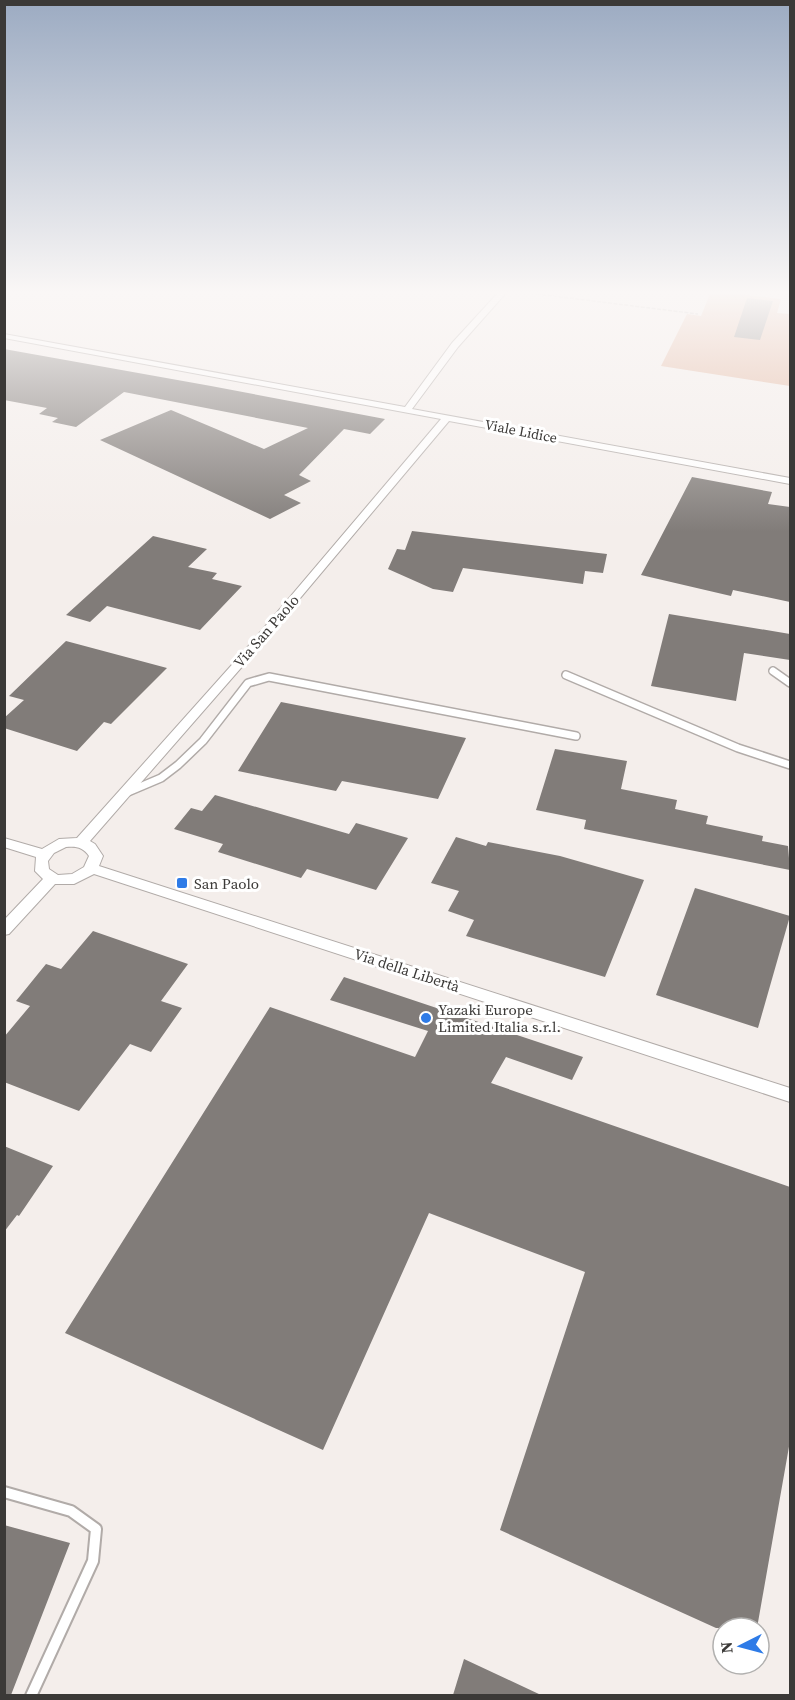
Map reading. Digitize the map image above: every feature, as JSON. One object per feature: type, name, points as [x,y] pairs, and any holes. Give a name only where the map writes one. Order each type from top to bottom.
[{"type":"street","name":"Viale Lidice","points":[[207,373],[790,481]]},
{"type":"street","points":[[407,410],[434,373]]},
{"type":"street","name":"Via San Paolo","points":[[81,842],[250,651],[447,417]]},
{"type":"street","points":[[4,842],[44,855]]},
{"type":"street","points":[[81,842],[94,850],[96,856],[91,868],[77,878],[60,880],[46,875],[40,866],[44,855],[49,850],[64,843],[81,842]]},
{"type":"street","name":"Via della Libertà","points":[[91,868],[790,1095]]},
{"type":"street","points":[[4,930],[51,878]]},
{"type":"lane","points":[[773,671],[790,683]]},
{"type":"lane","points":[[566,675],[738,748],[790,765]]},
{"type":"lane","points":[[123,794],[160,777],[178,765],[203,741],[248,683],[269,677],[576,735]]},
{"type":"lane","points":[[4,1492],[70,1511],[96,1529],[93,1561],[30,1695]]},
{"type":"shaded area","points":[[708,373],[790,373],[790,386]]},
{"type":"building","points":[[4,373],[140,373],[385,419],[370,434],[344,429],[299,475],[311,481],[284,495],[301,503],[270,519],[100,440],[171,410],[264,449],[308,428],[124,392],[76,427],[52,422],[58,418],[39,414],[47,408],[4,400]]},
{"type":"building","points":[[692,477],[772,492],[768,504],[790,507],[790,602],[733,590],[731,596],[641,575]]},
{"type":"building","points":[[412,531],[607,554],[603,573],[585,571],[583,584],[463,568],[453,592],[433,589],[388,569],[397,549],[405,550]]},
{"type":"building","points":[[153,536],[207,549],[188,567],[217,573],[212,579],[242,586],[200,630],[107,606],[90,622],[66,615]]},
{"type":"building","points":[[669,614],[790,634],[790,660],[744,653],[736,701],[651,686]]},
{"type":"building","points":[[66,641],[167,668],[111,724],[104,722],[77,751],[4,728],[4,718],[24,700],[9,696]]},
{"type":"building","points":[[281,702],[466,738],[438,799],[342,781],[336,791],[238,771]]},
{"type":"building","points":[[555,749],[627,761],[621,789],[677,800],[675,809],[708,816],[706,824],[763,836],[762,841],[788,846],[790,870],[584,829],[586,820],[536,810]]},
{"type":"building","points":[[215,795],[349,834],[356,823],[408,838],[376,890],[307,869],[301,878],[218,852],[223,844],[174,829],[191,808],[202,811]]},
{"type":"building","points":[[456,837],[486,846],[488,842],[560,856],[644,880],[605,977],[466,936],[474,920],[448,911],[459,891],[431,883]]},
{"type":"building","points":[[695,888],[790,916],[758,1028],[656,995]]},
{"type":"building","points":[[93,931],[188,964],[161,1001],[182,1008],[151,1052],[130,1044],[79,1111],[4,1082],[4,1037],[30,1006],[16,1001],[46,964],[61,969]]},
{"type":"building","points":[[344,977],[583,1057],[572,1080],[506,1057],[491,1083],[790,1187],[790,1441],[759,1616],[711,1616],[711,1626],[500,1530],[585,1272],[429,1213],[323,1450],[65,1333],[270,1007],[415,1057],[428,1031],[330,1000]]},
{"type":"building","points":[[4,1146],[53,1166],[19,1216],[17,1215],[4,1232]]},
{"type":"building","points":[[4,1525],[70,1543],[11,1695],[4,1695]]},
{"type":"building","points":[[464,1659],[541,1695],[453,1695]]},
{"type":"place","name":"San Paolo","points":[[182,883]]},
{"type":"place","name":"Yazaki Europe Limited Italia s.r.l.","points":[[426,1018]]}]
